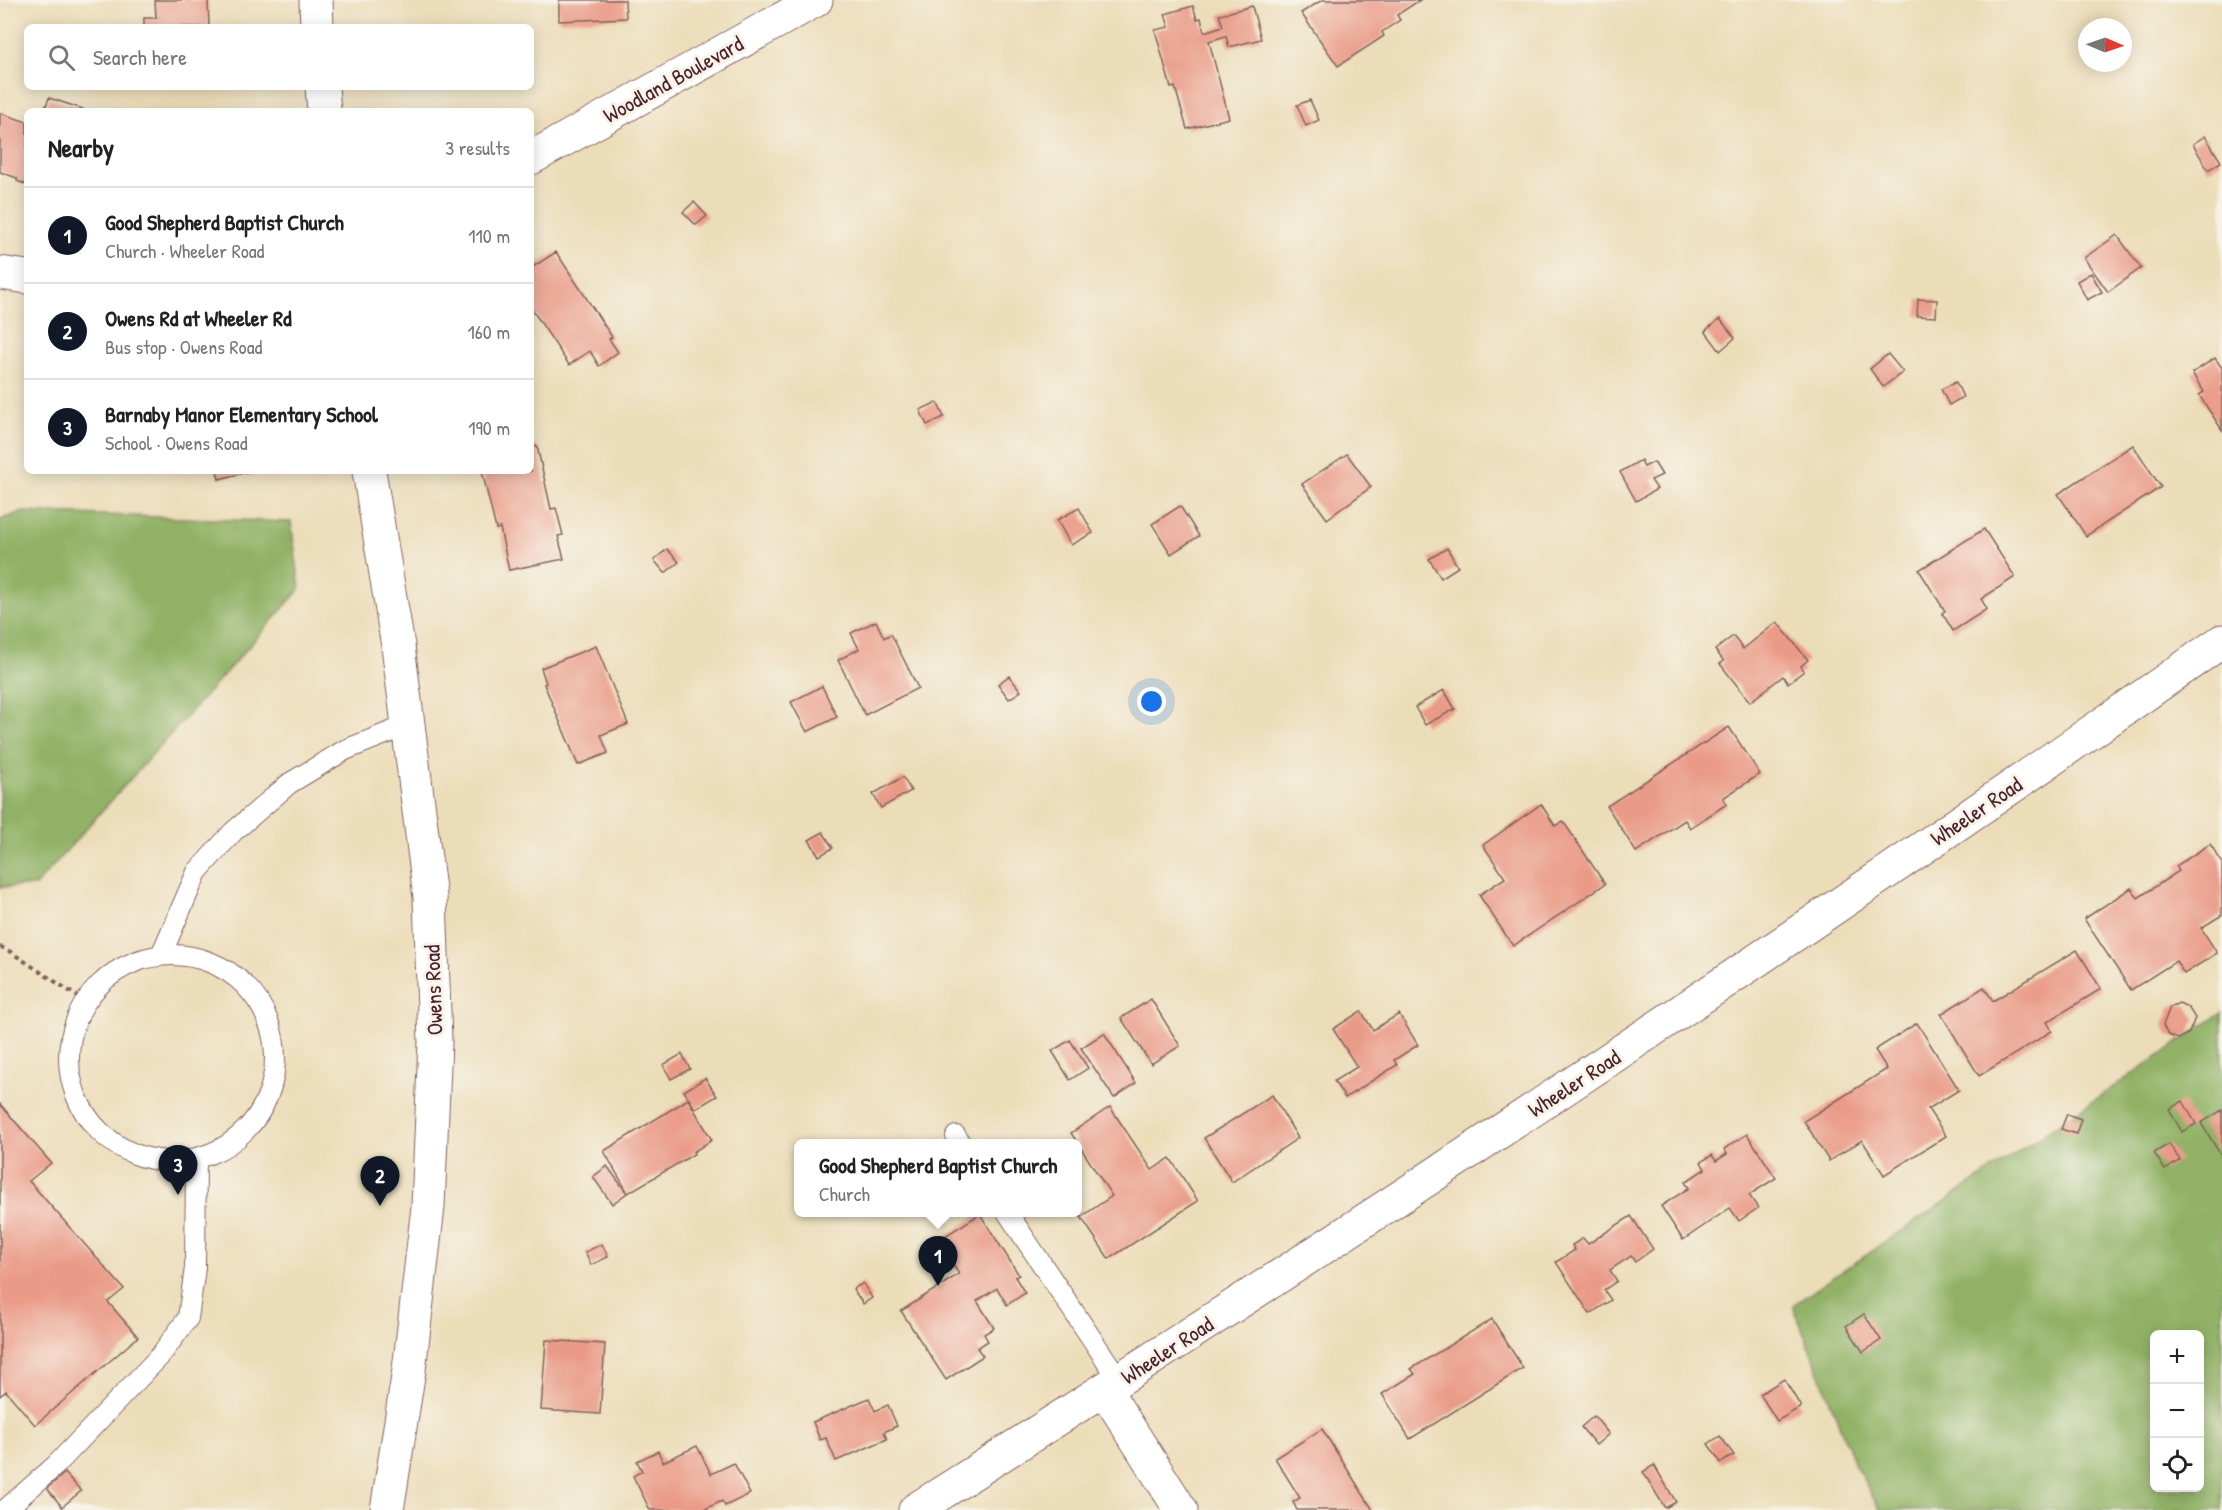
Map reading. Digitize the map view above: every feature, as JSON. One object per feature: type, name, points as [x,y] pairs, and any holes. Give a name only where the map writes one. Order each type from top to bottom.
[{"type":"street","points":[[316,0],[316,24]]},
{"type":"street","name":"Woodland Boulevard","points":[[534,156],[816,0]]},
{"type":"street","points":[[322,90],[324,108]]},
{"type":"street","points":[[0,273],[24,277]]},
{"type":"street","name":"Owens Road","points":[[369,474],[398,646],[430,897],[435,1042],[428,1207],[409,1370],[387,1510]]},
{"type":"street","name":"Wheeler Road","points":[[915,1510],[1113,1385],[1592,1072],[2064,752],[2222,641]]},
{"type":"street","points":[[1113,1385],[1181,1510]]},
{"type":"lane","points":[[161,955],[197,872],[233,832],[290,783],[345,750],[408,725]]},
{"type":"lane","points":[[161,955],[187,956],[203,960],[234,975],[253,994],[266,1016],[274,1041],[275,1066],[269,1092],[258,1115],[241,1135],[220,1149],[196,1159],[170,1161],[153,1158],[120,1147],[100,1132],[84,1112],[74,1088],[69,1063],[71,1036],[86,1002],[113,973],[136,961],[161,955]]},
{"type":"lane","points":[[4,1510],[56,1465],[152,1365],[188,1318],[195,1268],[196,1159]]},
{"type":"lane","points":[[1010,1217],[1113,1385]]},
{"type":"path","points":[[0,947],[86,1002]]},
{"type":"green space","points":[[21,512],[291,522],[300,589],[35,886],[0,887],[0,520]]},
{"type":"green space","points":[[2222,1013],[2222,1510],[1880,1510],[1854,1463],[1793,1305]]},
{"type":"building","points":[[155,0],[208,0],[209,24],[144,24],[144,18],[156,18]]},
{"type":"building","points":[[559,0],[625,0],[626,18],[559,21]]},
{"type":"building","points":[[1322,0],[1420,0],[1397,15],[1400,20],[1382,32],[1384,36],[1338,66],[1301,13]]},
{"type":"building","points":[[1193,6],[1197,19],[1201,18],[1204,32],[1223,26],[1219,15],[1252,6],[1261,39],[1229,47],[1226,36],[1209,41],[1229,118],[1187,129],[1175,87],[1171,88],[1155,30],[1169,27],[1165,14]]},
{"type":"building","points":[[49,98],[80,108],[45,108]]},
{"type":"building","points":[[1310,100],[1319,120],[1306,126],[1297,105]]},
{"type":"building","points":[[0,113],[24,121],[24,184],[17,181],[17,178],[0,172]]},
{"type":"building","points":[[2205,136],[2221,162],[2208,170],[2193,144]]},
{"type":"building","points":[[694,202],[707,216],[696,225],[683,212]]},
{"type":"building","points":[[2117,235],[2141,268],[2108,292],[2084,258]]},
{"type":"building","points":[[556,252],[612,337],[609,339],[618,352],[599,366],[590,351],[569,365],[534,312],[534,266]]},
{"type":"building","points":[[2091,273],[2102,292],[2087,300],[2077,281]]},
{"type":"building","points":[[1918,299],[1937,300],[1936,317],[1917,316]]},
{"type":"building","points":[[1720,319],[1735,338],[1720,351],[1705,331]]},
{"type":"building","points":[[1888,354],[1903,372],[1883,387],[1870,369]]},
{"type":"building","points":[[2215,358],[2222,368],[2222,430],[2199,395],[2204,392],[2192,373]]},
{"type":"building","points":[[1956,382],[1963,397],[1949,405],[1941,389]]},
{"type":"building","points":[[937,402],[944,417],[927,425],[920,410]]},
{"type":"building","points":[[2133,445],[2161,487],[2086,536],[2058,494]]},
{"type":"building","points":[[534,446],[537,446],[551,509],[556,508],[563,535],[558,536],[564,559],[509,570],[500,528],[496,529],[483,474],[534,474]]},
{"type":"building","points":[[1347,454],[1371,487],[1327,519],[1302,484]]},
{"type":"building","points":[[1641,460],[1644,467],[1654,462],[1662,475],[1651,480],[1657,489],[1636,501],[1620,472]]},
{"type":"building","points":[[218,474],[240,474],[219,479]]},
{"type":"building","points":[[1180,506],[1199,536],[1171,554],[1152,524]]},
{"type":"building","points":[[1079,508],[1093,533],[1071,545],[1057,520]]},
{"type":"building","points":[[1984,529],[2015,577],[1981,599],[1987,609],[1953,631],[1942,613],[1945,611],[1919,570]]},
{"type":"building","points":[[1447,548],[1458,567],[1441,578],[1429,559]]},
{"type":"building","points":[[667,549],[679,562],[665,573],[654,560]]},
{"type":"building","points":[[876,621],[884,638],[891,634],[918,688],[865,715],[838,660],[859,649],[851,633]]},
{"type":"building","points":[[1777,622],[1808,660],[1801,666],[1804,671],[1788,683],[1783,676],[1750,702],[1720,664],[1724,661],[1715,650],[1733,636],[1743,649]]},
{"type":"building","points":[[596,646],[628,724],[601,735],[608,753],[578,765],[544,684],[546,683],[541,668]]},
{"type":"building","points":[[1009,676],[1021,691],[1009,699],[998,684]]},
{"type":"building","points":[[822,686],[837,717],[807,732],[791,702]]},
{"type":"building","points":[[1444,690],[1455,709],[1425,725],[1415,707]]},
{"type":"building","points":[[1729,727],[1760,774],[1723,798],[1727,804],[1690,828],[1685,820],[1636,852],[1607,806]]},
{"type":"building","points":[[903,777],[911,791],[881,808],[873,794]]},
{"type":"building","points":[[1541,804],[1555,826],[1563,821],[1605,884],[1513,946],[1479,895],[1505,878],[1483,845]]},
{"type":"building","points":[[823,832],[833,848],[819,856],[809,840]]},
{"type":"building","points":[[2210,844],[2222,862],[2222,915],[2201,928],[2217,953],[2184,974],[2176,961],[2131,990],[2084,919],[2131,888],[2138,898],[2179,871],[2176,866]]},
{"type":"building","points":[[2077,950],[2101,989],[2047,1022],[2052,1031],[1979,1076],[1941,1014],[1984,987],[1993,1001]]},
{"type":"building","points":[[1151,999],[1180,1046],[1151,1064],[1121,1018]]},
{"type":"building","points":[[2179,1003],[2188,1007],[2195,1018],[2189,1033],[2178,1039],[2168,1035],[2163,1025],[2170,1007]]},
{"type":"building","points":[[1361,1011],[1373,1030],[1399,1014],[1418,1045],[1394,1060],[1397,1065],[1345,1098],[1334,1081],[1357,1067],[1333,1029]]},
{"type":"building","points":[[1917,1023],[1959,1090],[1928,1109],[1946,1136],[1884,1175],[1862,1140],[1829,1161],[1804,1121],[1887,1069],[1875,1050]]},
{"type":"building","points":[[1104,1033],[1136,1083],[1114,1098],[1081,1048]]},
{"type":"building","points":[[1070,1040],[1088,1068],[1070,1080],[1052,1051]]},
{"type":"building","points":[[682,1054],[690,1069],[671,1079],[663,1065]]},
{"type":"building","points":[[705,1078],[717,1096],[695,1109],[684,1091]]},
{"type":"building","points":[[1272,1095],[1298,1138],[1232,1182],[1204,1138]]},
{"type":"building","points":[[688,1099],[712,1140],[693,1152],[694,1154],[628,1193],[604,1151]]},
{"type":"building","points":[[2183,1101],[2196,1124],[2182,1132],[2169,1109]]},
{"type":"building","points":[[0,1104],[51,1163],[29,1181],[124,1289],[108,1302],[138,1337],[35,1425],[6,1391],[0,1396]]},
{"type":"building","points":[[1110,1107],[1152,1170],[1170,1158],[1198,1201],[1109,1259],[1081,1217],[1112,1196],[1082,1150],[1082,1139],[1075,1139],[1071,1133]]},
{"type":"building","points":[[2222,1110],[2222,1157],[2201,1123]]},
{"type":"building","points":[[2067,1114],[2081,1119],[2076,1134],[2061,1129]]},
{"type":"building","points":[[1747,1134],[1776,1178],[1749,1195],[1758,1208],[1739,1221],[1730,1208],[1683,1240],[1661,1206],[1689,1188],[1685,1182],[1705,1169],[1701,1162],[1712,1155],[1716,1161],[1727,1154],[1724,1149]]},
{"type":"building","points":[[2169,1144],[2180,1160],[2165,1170],[2154,1153]]},
{"type":"building","points":[[607,1166],[627,1193],[612,1204],[593,1177]]},
{"type":"building","points":[[1631,1216],[1653,1249],[1635,1262],[1631,1256],[1610,1270],[1617,1281],[1604,1290],[1611,1300],[1590,1314],[1556,1262],[1575,1250],[1572,1245],[1583,1238],[1588,1244]]},
{"type":"building","points":[[975,1217],[982,1217],[1019,1275],[1015,1277],[1025,1293],[1007,1305],[997,1288],[977,1301],[994,1328],[984,1334],[988,1341],[977,1348],[983,1356],[946,1380],[901,1311],[959,1274],[937,1241]]},
{"type":"building","points":[[602,1244],[608,1257],[591,1265],[585,1252]]},
{"type":"building","points":[[863,1283],[872,1298],[863,1304],[853,1289]]},
{"type":"building","points":[[1864,1314],[1881,1340],[1863,1352],[1846,1326]]},
{"type":"building","points":[[1492,1319],[1523,1368],[1410,1439],[1382,1394],[1415,1374],[1411,1369]]},
{"type":"building","points":[[546,1340],[605,1344],[600,1414],[541,1410]]},
{"type":"building","points":[[1784,1379],[1801,1407],[1777,1421],[1760,1394]]},
{"type":"building","points":[[869,1398],[875,1411],[888,1405],[897,1426],[884,1432],[887,1439],[836,1461],[826,1438],[820,1440],[813,1422]]},
{"type":"building","points":[[1594,1416],[1609,1434],[1596,1445],[1581,1427]]},
{"type":"building","points":[[1322,1429],[1373,1510],[1297,1510],[1293,1502],[1300,1498],[1275,1458]]},
{"type":"building","points":[[1720,1436],[1734,1455],[1721,1463],[1708,1444]]},
{"type":"building","points":[[697,1446],[711,1474],[734,1463],[750,1494],[725,1506],[722,1501],[703,1510],[650,1510],[633,1476],[642,1471],[637,1461],[658,1451],[663,1462]]},
{"type":"building","points":[[1654,1465],[1676,1502],[1665,1508],[1643,1472]]},
{"type":"building","points":[[65,1473],[81,1491],[62,1507],[47,1488]]},
{"type":"place","name":"Barnaby Manor Elementary School","points":[[178,1195]]},
{"type":"place","name":"Owens Rd at Wheeler Rd","points":[[380,1206]]},
{"type":"place","name":"Good Shepherd Baptist Church","points":[[938,1286]]}]
